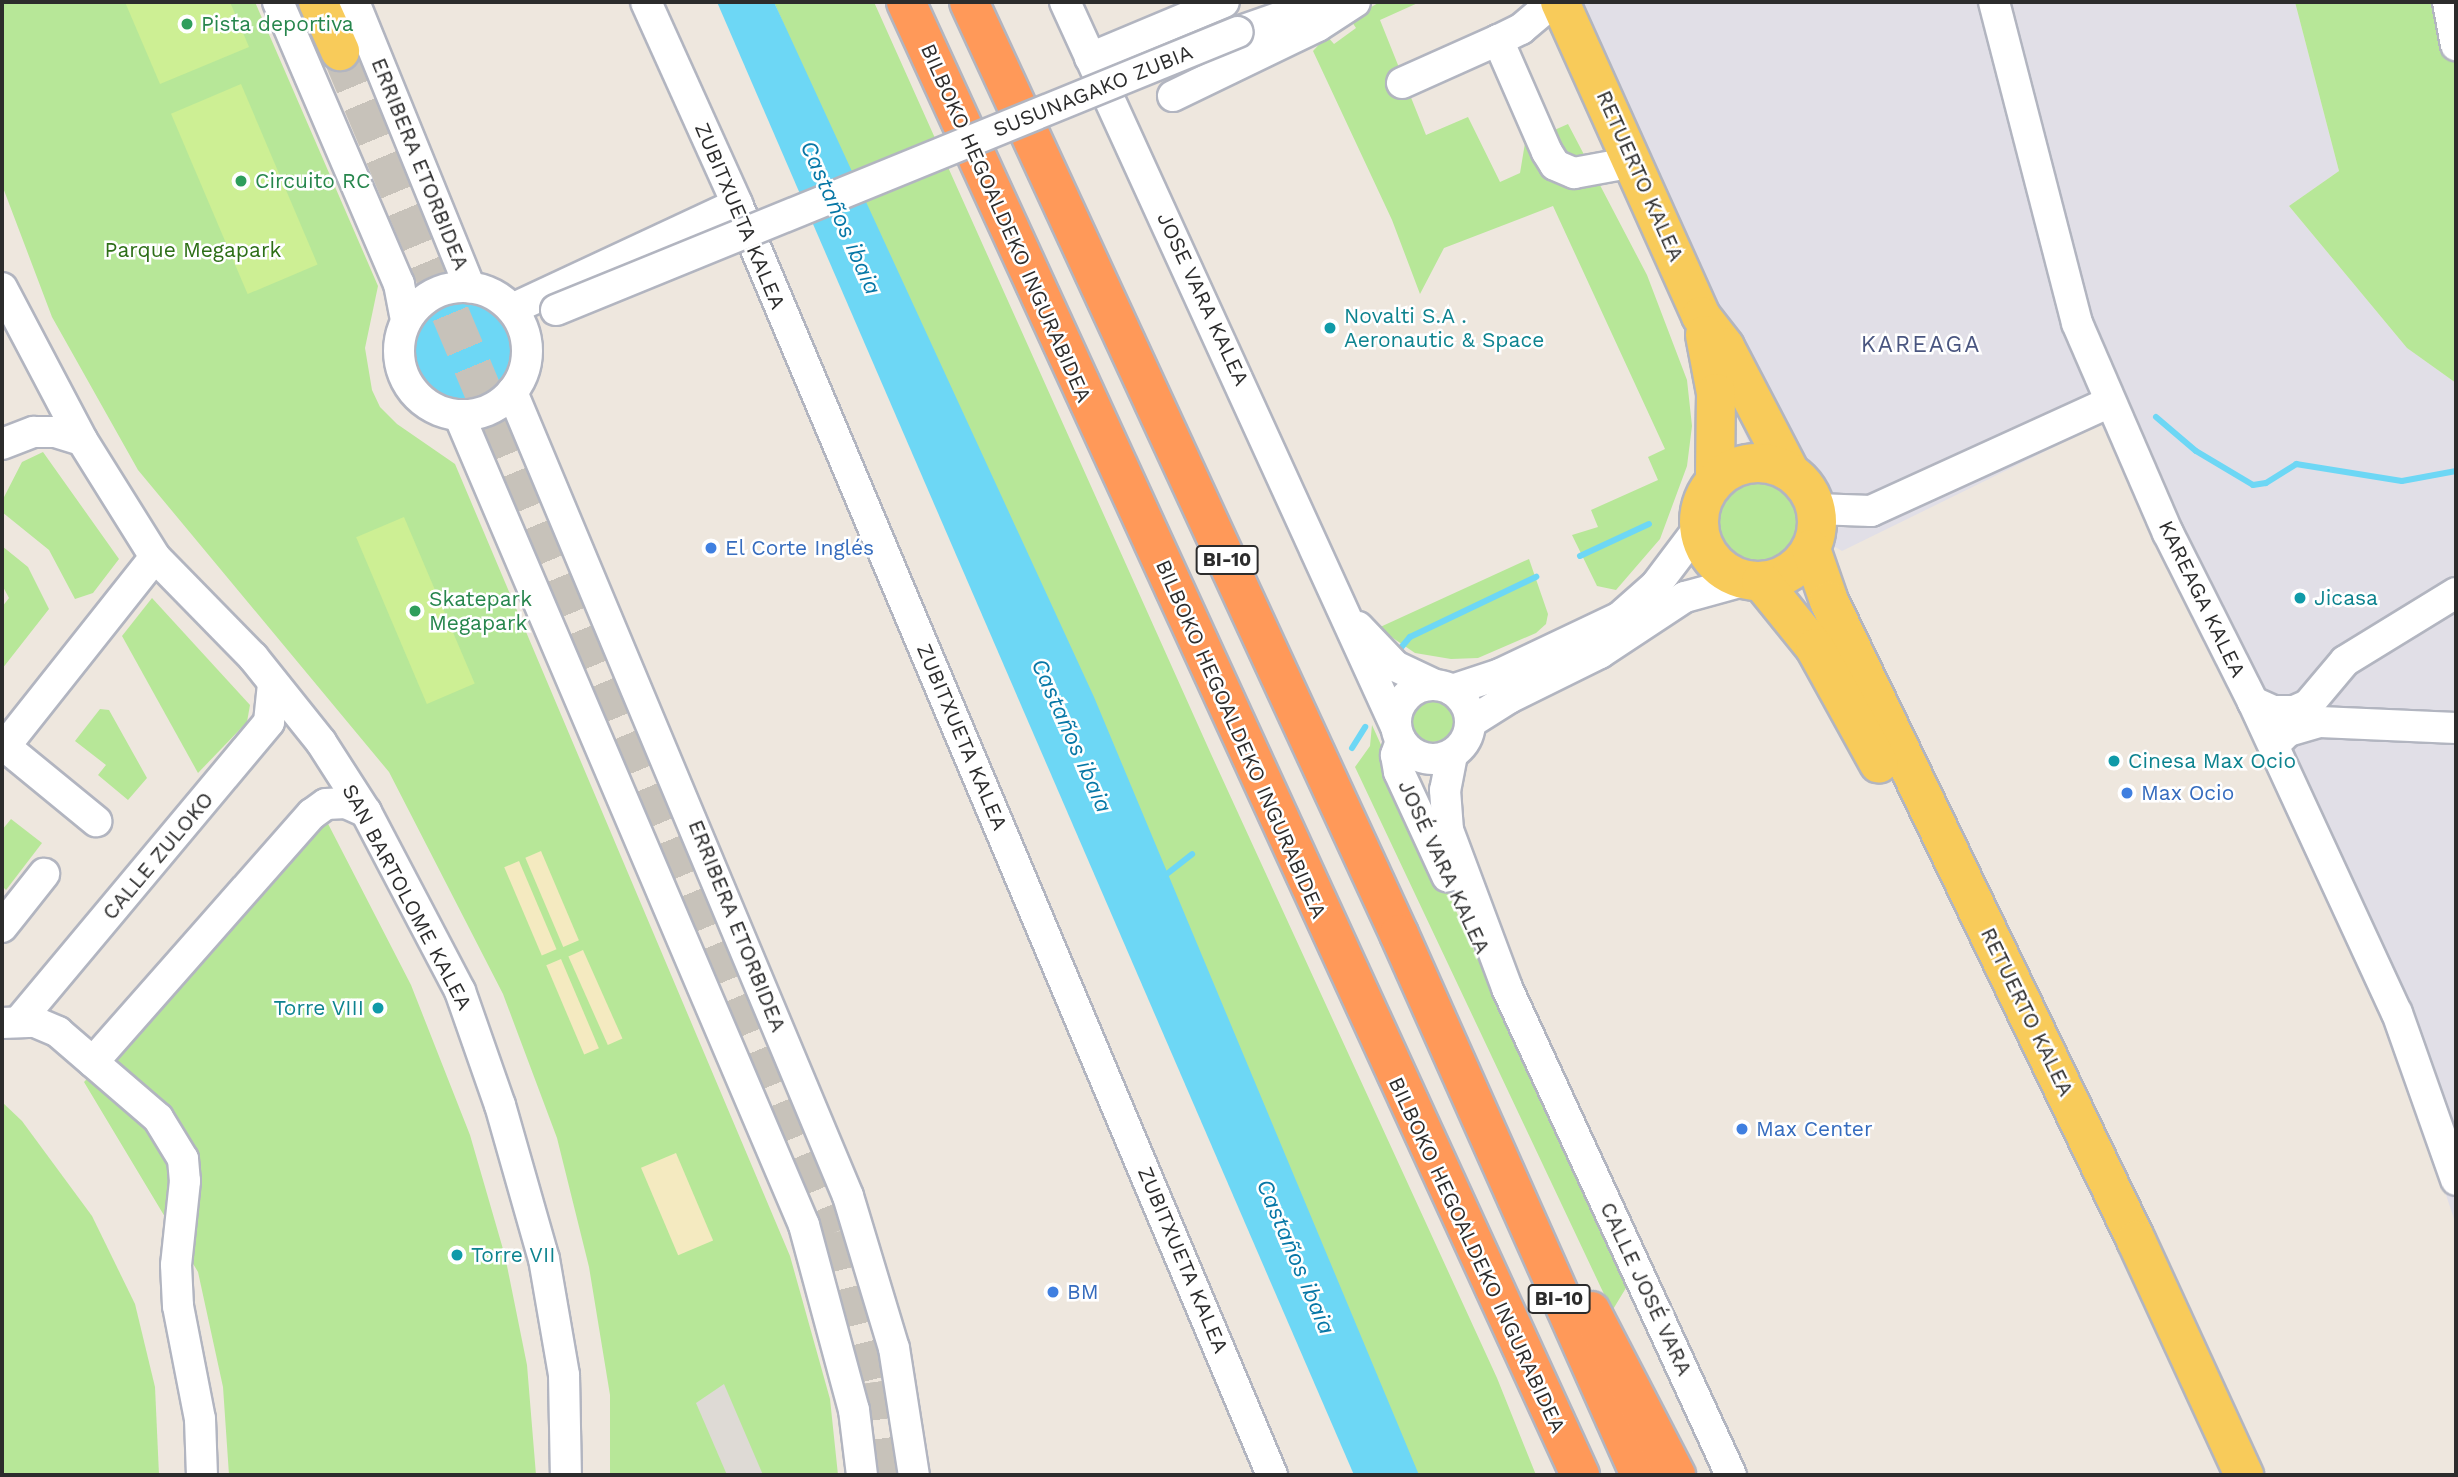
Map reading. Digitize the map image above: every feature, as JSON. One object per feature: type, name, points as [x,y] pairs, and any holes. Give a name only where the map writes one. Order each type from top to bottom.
[{"type":"highway","name":"BILBOKO HEGOALDEKO INGURABIDEA","points":[[906,2],[1580,1475]]},
{"type":"highway","name":"BI-10","points":[[969,2],[1483,1120],[1640,1475]]},
{"type":"highway","points":[[1483,1120],[1609,1344],[1676,1475]]},
{"type":"highway","points":[[1472,1244],[1556,1475]]},
{"type":"main road","points":[[318,2],[340,51]]},
{"type":"main road","name":"RETUERTO KALEA","points":[[1560,2],[1574,18],[1701,316]]},
{"type":"main road","points":[[1701,316],[1725,347],[1790,472],[1806,488],[1816,509],[1817,530],[1811,549],[1798,565],[1754,580],[1714,562],[1699,528],[1699,511],[1715,480],[1716,393],[1701,316]]},
{"type":"main road","points":[[1715,480],[1751,463],[1790,472]]},
{"type":"main road","name":"RETUERTO KALEA","points":[[1811,549],[1829,601],[2144,1236],[2244,1475]]},
{"type":"main road","name":"RETUERTO KALEA","points":[[1754,580],[1815,648],[1868,741],[2215,1475]]},
{"type":"street","points":[[278,2],[399,284],[406,320]]},
{"type":"street","name":"ERRIBERA ETORBIDEA","points":[[354,2],[470,287]]},
{"type":"street","name":"ZUBITXUETA KALEA","points":[[646,2],[737,204],[1272,1475]]},
{"type":"street","name":"JOSE VARA KALEA","points":[[1065,2],[1339,597],[1360,654],[1399,734]]},
{"type":"street","points":[[1090,58],[1224,2]]},
{"type":"street","points":[[1238,32],[1302,2]]},
{"type":"street","points":[[1238,32],[1323,2]]},
{"type":"street","points":[[1173,96],[1318,26],[1355,2]]},
{"type":"street","points":[[1402,83],[1521,29],[1553,2]]},
{"type":"street","name":"KAREAGA KALEA","points":[[1994,2],[2077,323],[2168,533],[2274,745],[2396,1013],[2456,1180]]},
{"type":"street","points":[[2448,2],[2456,45]]},
{"type":"street","name":"SUSUNAGAKO ZUBIA","points":[[517,319],[556,310],[1238,32]]},
{"type":"street","points":[[1498,40],[1555,164],[1574,173],[1634,162]]},
{"type":"street","points":[[517,319],[737,204]]},
{"type":"street","points":[[470,287],[500,298],[517,319],[526,365],[512,392],[479,413],[460,415],[439,411],[420,399],[407,382],[400,362],[399,341],[406,320],[433,294],[470,287]]},
{"type":"street","name":"SAN BARTOLOME KALEA","points":[[2,288],[44,373],[82,440],[155,557],[274,682],[321,742],[366,812],[460,991],[500,1105],[544,1259],[565,1375],[566,1475]]},
{"type":"street","points":[[34,432],[44,396],[44,373]]},
{"type":"street","name":"ERRIBERA ETORBIDEA","points":[[512,392],[848,1196],[894,1349],[914,1475]]},
{"type":"street","points":[[1816,509],[1871,511],[2110,402]]},
{"type":"street","points":[[460,415],[804,1225],[854,1410],[862,1475]]},
{"type":"street","points":[[2,444],[34,432],[55,432],[82,440]]},
{"type":"street","points":[[1443,688],[1466,704],[1471,722],[1464,744],[1452,755],[1441,759],[1418,757],[1399,734],[1397,712],[1409,694],[1500,674],[1620,617],[1656,584],[1699,528]]},
{"type":"street","points":[[96,821],[3,747],[155,557]]},
{"type":"street","points":[[1471,722],[1509,698],[1600,653],[1685,597],[1754,580]]},
{"type":"street","points":[[2253,702],[2273,711],[2294,712],[2321,692],[2345,661],[2456,593]]},
{"type":"street","name":"JOSE VARA KALEA","points":[[1339,597],[1379,653],[1443,688]]},
{"type":"street","name":"CALLE ZULOKO","points":[[11,1022],[269,722],[274,682]]},
{"type":"street","points":[[2321,692],[2332,714],[2345,724],[2456,728]]},
{"type":"street","points":[[2274,745],[2305,748],[2331,741],[2345,724]]},
{"type":"street","name":"JOSÉ VARA KALEA","points":[[1399,734],[1396,755],[1415,808],[1486,959],[1507,988]]},
{"type":"street","name":"JOSÉ VARA KALEA","points":[[1452,755],[1445,790],[1448,830],[1507,988],[1596,1179]]},
{"type":"street","points":[[93,1062],[312,814],[326,804],[346,803],[366,812]]},
{"type":"street","points":[[2,927],[44,874]]},
{"type":"street","points":[[11,1022],[58,1032],[158,1118],[183,1159],[186,1181],[176,1279],[200,1419],[202,1475]]},
{"type":"street","name":"CALLE JOSÉ VARA","points":[[1596,1179],[1731,1475]]},
{"type":"street","name":"CALLE JOSÉ VARA","points":[[1596,1179],[1625,1217],[1671,1301],[1750,1475]]},
{"type":"street","points":[[2144,1236],[2264,1475]]},
{"type":"shaded area","points":[[1566,2],[2295,2],[2339,171],[2289,206],[2407,348],[2456,383],[2456,1225],[2388,1020],[2101,424],[1842,551],[1777,511]]},
{"type":"shaded area","points":[[724,1384],[763,1475],[727,1475],[696,1403]]},
{"type":"green space","name":"Parque Megapark","points":[[2,2],[255,2],[378,286],[365,348],[372,390],[380,407],[397,424],[455,464],[790,1256],[830,1399],[838,1475],[610,1475],[610,1395],[589,1267],[557,1138],[503,994],[389,772],[138,470],[52,317],[2,185]]},
{"type":"green space","name":"Pista deportiva","points":[[125,2],[230,2],[249,47],[160,84]]},
{"type":"green space","points":[[774,2],[874,2],[1211,754],[1497,1378],[1536,1475],[1417,1475]]},
{"type":"green space","points":[[1380,2],[1420,2],[1380,20],[1426,135],[1468,117],[1500,182],[1520,173],[1525,143],[1568,124],[1647,275],[1687,380],[1692,426],[1687,466],[1660,539],[1616,590],[1597,586],[1572,535],[1598,527],[1591,510],[1658,480],[1648,457],[1665,449],[1553,206],[1444,248],[1420,294],[1392,220],[1313,51],[1327,36],[1334,44],[1356,28],[1350,19]]},
{"type":"green space","points":[[2295,2],[2456,2],[2456,383],[2407,348],[2289,206],[2339,171]]},
{"type":"green space","name":"Circuito RC","points":[[241,84],[318,264],[248,294],[171,114]]},
{"type":"green space","points":[[43,452],[119,559],[93,593],[75,599],[49,550],[2,512],[2,501],[22,462]]},
{"type":"green space","points":[[1758,476],[1775,480],[1790,489],[1799,504],[1803,521],[1799,538],[1790,553],[1775,562],[1758,566],[1741,562],[1726,553],[1717,538],[1713,521],[1717,504],[1726,489],[1741,480]]},
{"type":"green space","name":"Skatepark Megapark","points":[[404,517],[475,684],[427,704],[356,537]]},
{"type":"green space","points":[[2,546],[28,567],[49,609],[2,669],[2,607],[9,598],[2,585]]},
{"type":"green space","points":[[1529,559],[1548,614],[1546,624],[1536,633],[1478,658],[1451,659],[1415,653],[1378,628]]},
{"type":"green space","points":[[152,598],[250,705],[247,722],[198,773],[122,636]]},
{"type":"green space","points":[[1432,698],[1441,699],[1448,704],[1453,711],[1453,729],[1448,736],[1441,741],[1432,742],[1423,741],[1416,736],[1411,729],[1410,720],[1411,711],[1416,704],[1423,699]]},
{"type":"green space","points":[[100,709],[109,710],[147,778],[128,800],[98,775],[106,765],[75,741]]},
{"type":"green space","points":[[1372,725],[1514,1039],[1632,1278],[1612,1311],[1355,767],[1370,746]]},
{"type":"green space","points":[[323,814],[411,985],[470,1135],[505,1256],[527,1365],[536,1475],[229,1475],[223,1387],[198,1272],[84,1082],[167,997]]},
{"type":"green space","points":[[11,819],[42,843],[6,890],[2,886],[2,830]]},
{"type":"green space","points":[[2,1102],[22,1121],[92,1216],[135,1304],[155,1387],[159,1475],[2,1475]]},
{"type":"sand","points":[[541,851],[579,940],[563,947],[525,858]]},
{"type":"sand","points":[[519,861],[557,949],[542,956],[504,867]]},
{"type":"sand","points":[[583,950],[622,1039],[608,1045],[568,957]]},
{"type":"sand","points":[[561,959],[599,1048],[584,1055],[546,965]]},
{"type":"sand","points":[[676,1153],[713,1240],[678,1255],[641,1168]]},
{"type":"water","name":"Castaños ibaia","points":[[717,2],[774,2],[1094,697],[1419,1475],[1354,1475]]},
{"type":"water","points":[[463,302],[482,306],[498,316],[508,332],[512,351],[508,370],[498,386],[482,396],[463,400],[444,396],[428,386],[418,370],[414,351],[418,332],[428,316],[444,306]]},
{"type":"waterway","points":[[2156,417],[2196,451],[2253,485],[2266,483],[2296,464],[2402,481],[2456,471]]},
{"type":"waterway","points":[[1580,556],[1649,524]]},
{"type":"waterway","points":[[1399,650],[1410,637],[1536,577]]},
{"type":"waterway","points":[[1352,748],[1365,727]]},
{"type":"waterway","points":[[1163,877],[1192,854]]},
{"type":"tunnel","points":[[340,51],[836,1232],[874,1382],[887,1475]]},
{"type":"place","name":"Pista deportiva","points":[[187,24]]},
{"type":"place","name":"Circuito RC","points":[[241,181]]},
{"type":"place","name":"Novalti S.A . Aeronautic & Space","points":[[1330,328]]},
{"type":"place","name":"El Corte Inglés","points":[[711,548]]},
{"type":"place","name":"Jicasa","points":[[2300,598]]},
{"type":"place","name":"Skatepark Megapark","points":[[415,611]]},
{"type":"place","name":"Cinesa Max Ocio","points":[[2114,761]]},
{"type":"place","name":"Max Ocio","points":[[2127,793]]},
{"type":"place","name":"Torre VIII","points":[[378,1008]]},
{"type":"place","name":"Max Center","points":[[1742,1129]]},
{"type":"place","name":"Torre VII","points":[[457,1255]]},
{"type":"place","name":"BM","points":[[1053,1292]]},
{"type":"district","name":"KAREAGA","points":[[1921,345]]}]
